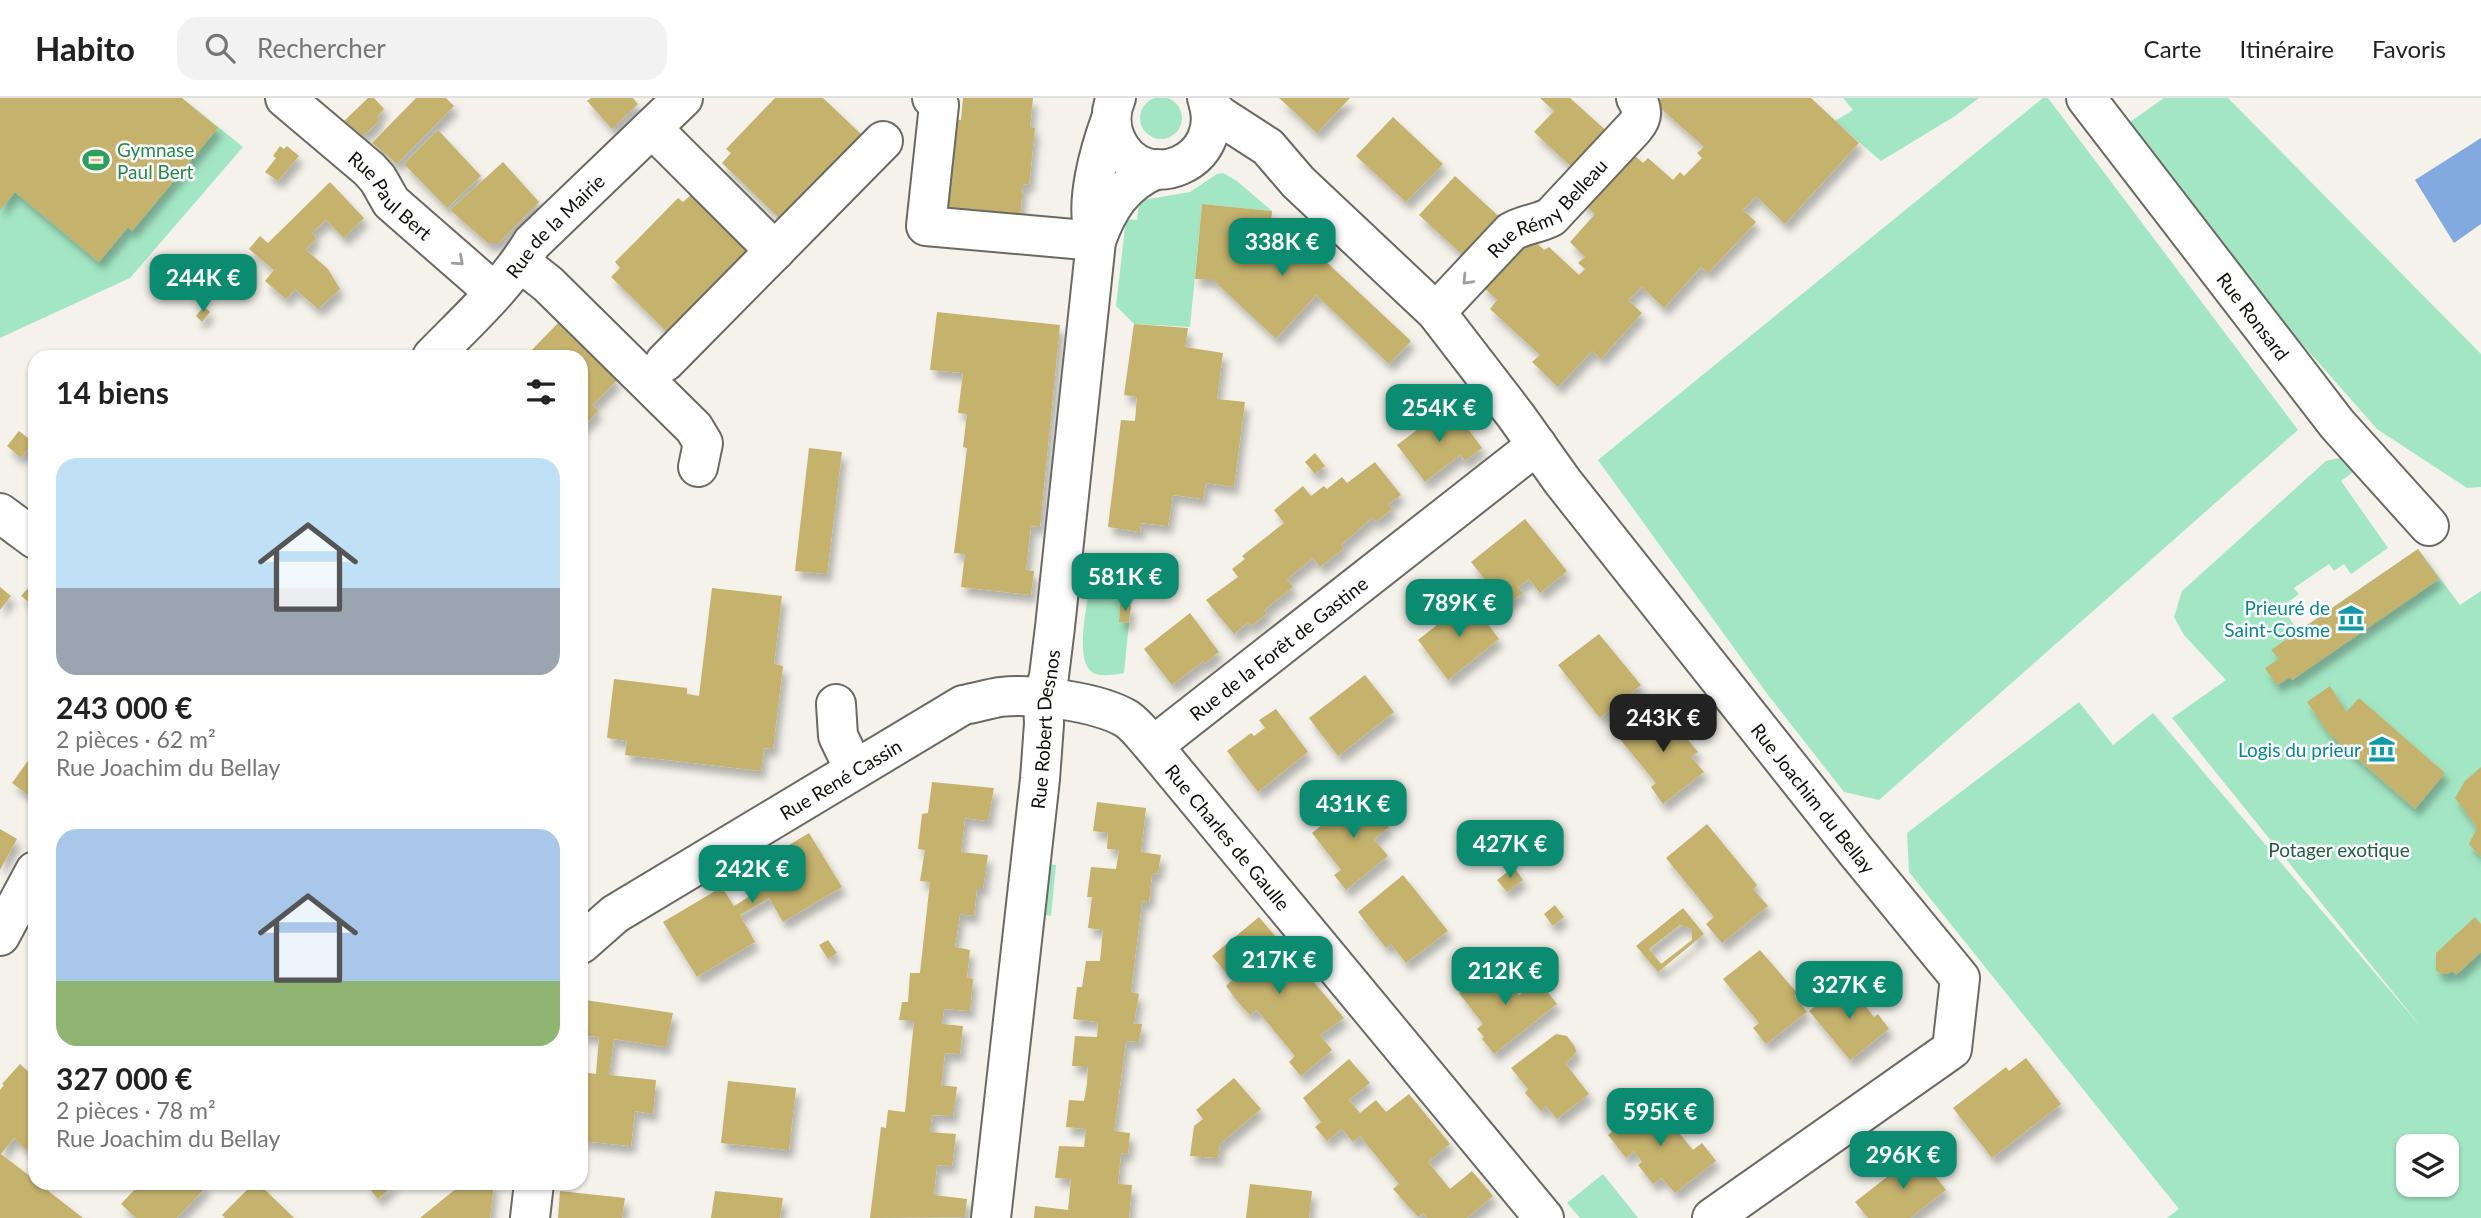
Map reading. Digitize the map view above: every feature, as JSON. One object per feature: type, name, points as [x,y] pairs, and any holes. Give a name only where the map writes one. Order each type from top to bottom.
[{"type":"street","name":"Rue Paul Bert","points":[[285,98],[369,169],[391,202],[494,292]]},
{"type":"street","name":"Rue de la Mairie","points":[[439,350],[494,292],[520,262],[532,243],[683,98]]},
{"type":"street","points":[[932,98],[939,105],[926,226],[1097,241]]},
{"type":"street","name":"Rue Rémy Belleau","points":[[1436,312],[1511,232],[1551,217],[1616,148],[1641,120],[1642,112],[1636,98]]},
{"type":"street","name":"Rue Ronsard","points":[[2086,98],[2337,424],[2429,526]]},
{"type":"street","points":[[1197,155],[1210,131],[1208,101]]},
{"type":"street","name":"Rue Joachim du Bellay","points":[[1208,101],[1220,116],[1268,146],[1298,182],[1436,312],[1563,482],[1960,978],[1952,1049],[1712,1218]]},
{"type":"street","points":[[1114,108],[1116,142],[1126,155],[1139,164],[1157,169]]},
{"type":"street","name":"Rue Robert Desnos","points":[[1097,241],[1091,221],[1094,183],[1114,108]]},
{"type":"street","points":[[652,128],[775,251]]},
{"type":"street","points":[[665,362],[883,141]]},
{"type":"street","name":"Rue Joachim du Bellay","points":[[1197,155],[1220,152],[1238,156],[1298,182]]},
{"type":"street","name":"Rue Robert Desnos","points":[[991,1218],[1040,779],[1043,699],[1049,676],[1055,627],[1097,241],[1109,209],[1121,193],[1139,178],[1157,169],[1183,164],[1197,155]]},
{"type":"street","points":[[520,262],[548,284],[694,428],[703,443],[698,467]]},
{"type":"street","name":"Rue de la Forêt de Gastine","points":[[1153,746],[1537,445]]},
{"type":"street","points":[[0,513],[28,534]]},
{"type":"street","name":"Rue René Cassin","points":[[588,938],[615,914],[963,705],[1023,696],[1043,699]]},
{"type":"street","name":"Rue Charles de Gaulle","points":[[1043,699],[1085,704],[1129,720],[1544,1218]]},
{"type":"street","points":[[836,704],[838,736],[854,769]]},
{"type":"street","points":[[0,936],[28,884]]},
{"type":"street","points":[[530,1218],[533,1190]]},
{"type":"green space","points":[[1161,97],[1176,103],[1182,118],[1176,133],[1161,139],[1146,133],[1140,118],[1146,103]]},
{"type":"green space","name":"Gymnase Paul Bert","points":[[0,98],[182,98],[243,147],[130,278],[0,338]]},
{"type":"green space","points":[[1843,98],[1979,98],[1955,116],[1881,161],[1835,121],[1853,110]]},
{"type":"green space","points":[[2043,98],[2048,98],[2298,430],[1879,800],[1844,792],[1768,695],[1598,460]]},
{"type":"green space","points":[[2164,98],[2228,98],[2481,354],[2481,487],[2467,488],[2377,429],[2251,286],[2127,124]]},
{"type":"green space","points":[[1223,173],[1237,181],[1272,211],[1202,204],[1190,327],[1134,324],[1116,306],[1126,219],[1137,220],[1139,204],[1143,200],[1190,192],[1217,174]]},
{"type":"green space","name":"Potager exotique","points":[[2346,458],[2360,467],[2341,481],[2388,548],[2351,574],[2344,564],[2334,571],[2329,564],[2294,588],[2299,594],[2282,607],[2298,631],[2418,549],[2460,605],[2481,591],[2481,1218],[2167,1218],[2179,1209],[1909,872],[1907,833],[2079,702],[2113,745],[2153,713],[2422,1028],[2172,718],[2226,680],[2184,635],[2174,617],[2182,591],[2326,461]]},
{"type":"green space","points":[[1089,589],[1100,591],[1100,595],[1133,596],[1131,605],[1120,604],[1119,621],[1129,623],[1124,673],[1096,674],[1089,669],[1085,660],[1083,636]]},
{"type":"green space","points":[[1047,864],[1056,865],[1051,916],[1041,914]]},
{"type":"green space","points":[[1603,1174],[1638,1218],[1580,1218],[1567,1203]]},
{"type":"water","points":[[2481,138],[2481,224],[2454,243],[2415,180]]},
{"type":"building","name":"Gymnase Paul Bert","points":[[0,98],[182,98],[218,128],[132,231],[128,227],[99,262],[15,192],[0,210]]},
{"type":"building","points":[[368,98],[374,98],[384,109],[377,117],[380,120],[363,136],[344,121]]},
{"type":"building","points":[[416,98],[446,98],[454,106],[397,164],[372,143]]},
{"type":"building","points":[[591,98],[633,98],[638,104],[612,129],[587,101]]},
{"type":"building","points":[[775,98],[823,98],[862,135],[780,219],[722,163],[731,153],[726,149]]},
{"type":"building","points":[[963,98],[1033,98],[1030,127],[1035,128],[1029,185],[1023,184],[1020,216],[942,208],[952,119],[961,120]]},
{"type":"building","points":[[1279,98],[1350,98],[1317,133]]},
{"type":"building","points":[[1540,98],[1570,98],[1611,135],[1577,172],[1534,132],[1554,111]]},
{"type":"building","points":[[1661,98],[1811,98],[1859,143],[1785,224],[1756,196],[1743,210],[1756,222],[1708,273],[1701,267],[1664,308],[1642,287],[1628,300],[1642,313],[1601,359],[1592,351],[1558,387],[1532,362],[1540,355],[1490,309],[1497,300],[1481,285],[1528,235],[1544,250],[1549,247],[1579,275],[1585,269],[1578,263],[1585,257],[1570,242],[1595,214],[1578,199],[1626,148],[1643,163],[1648,158],[1673,180],[1680,172],[1684,176],[1702,158],[1697,153],[1704,147],[1656,104]]},
{"type":"building","points":[[1393,117],[1443,164],[1406,202],[1356,156]]},
{"type":"building","points":[[438,130],[481,176],[447,208],[404,164]]},
{"type":"building","points":[[280,146],[284,149],[287,146],[299,156],[278,181],[265,172],[276,158],[273,156]]},
{"type":"building","points":[[503,162],[539,202],[499,243],[488,243],[450,210]]},
{"type":"building","points":[[1455,176],[1506,223],[1470,262],[1419,215]]},
{"type":"building","points":[[330,182],[364,218],[344,238],[326,220],[312,233],[316,238],[306,250],[328,269],[340,289],[318,309],[295,289],[286,299],[265,281],[274,270],[249,249],[260,236],[268,243]]},
{"type":"building","points":[[693,193],[751,249],[669,334],[611,277],[620,268],[615,262],[678,198],[683,202]]},
{"type":"building","points":[[1202,204],[1272,211],[1270,234],[1294,256],[1306,243],[1411,341],[1389,364],[1316,295],[1276,339],[1212,279],[1195,279]]},
{"type":"building","points":[[204,306],[210,312],[202,322],[196,316]]},
{"type":"building","points":[[937,312],[1060,325],[1040,527],[1031,526],[1026,570],[1034,571],[1031,595],[961,587],[965,554],[954,553],[967,448],[963,447],[967,414],[958,413],[963,373],[930,370]]},
{"type":"building","points":[[558,323],[586,350],[532,350]]},
{"type":"building","points":[[1134,324],[1188,328],[1185,347],[1223,353],[1217,399],[1245,402],[1234,487],[1206,483],[1203,499],[1173,495],[1168,526],[1141,523],[1140,532],[1108,527],[1121,420],[1135,421],[1137,397],[1124,395]]},
{"type":"building","points":[[588,352],[617,380],[593,405],[598,411],[588,422]]},
{"type":"building","points":[[1450,405],[1482,448],[1465,461],[1460,455],[1425,482],[1397,445]]},
{"type":"building","points":[[19,431],[28,438],[28,449],[21,458],[7,446]]},
{"type":"building","points":[[809,448],[842,452],[827,574],[795,571]]},
{"type":"building","points":[[1315,453],[1325,466],[1315,474],[1305,462]]},
{"type":"building","points":[[1375,462],[1401,495],[1388,504],[1392,509],[1376,522],[1373,517],[1341,545],[1344,548],[1320,567],[1313,558],[1287,579],[1293,587],[1264,610],[1267,614],[1251,626],[1248,622],[1234,634],[1206,600],[1238,577],[1232,569],[1245,559],[1242,556],[1284,523],[1274,510],[1303,486],[1311,496],[1324,486],[1327,489],[1342,477],[1347,483]]},
{"type":"building","points":[[1525,519],[1567,571],[1540,593],[1529,579],[1518,587],[1523,593],[1490,616],[1477,598],[1491,587],[1471,562]]},
{"type":"building","name":"Prieuré de Saint-Cosme","points":[[2418,549],[2439,579],[2292,680],[2290,677],[2277,685],[2265,668],[2279,659],[2271,650]]},
{"type":"building","points":[[0,587],[11,596],[0,610]]},
{"type":"building","points":[[28,588],[28,602],[21,596]]},
{"type":"building","points":[[712,588],[782,596],[774,664],[783,666],[773,749],[764,748],[761,771],[625,755],[627,741],[607,738],[614,679],[687,688],[687,694],[699,696]]},
{"type":"building","points":[[1466,596],[1499,639],[1448,680],[1418,640],[1442,621],[1444,624],[1455,615],[1450,608]]},
{"type":"building","points":[[1120,604],[1131,605],[1129,623],[1119,622]]},
{"type":"building","points":[[1190,613],[1219,652],[1172,685],[1144,649]]},
{"type":"building","points":[[1599,634],[1641,685],[1600,718],[1558,665]]},
{"type":"building","points":[[1365,675],[1394,712],[1338,756],[1309,718]]},
{"type":"building","name":"Logis du prieur","points":[[2330,686],[2346,712],[2359,698],[2445,773],[2415,809],[2328,733],[2307,702]]},
{"type":"building","points":[[1660,706],[1698,752],[1691,757],[1704,772],[1663,804],[1651,787],[1656,783],[1619,738]]},
{"type":"building","points":[[1276,709],[1308,752],[1258,792],[1227,751],[1251,733],[1254,736],[1265,728],[1259,720]]},
{"type":"building","points":[[28,761],[28,795],[12,783]]},
{"type":"building","points":[[2481,767],[2481,857],[2469,844],[2477,828],[2455,798],[2465,781]]},
{"type":"building","points":[[932,782],[994,788],[988,821],[965,818],[961,852],[988,855],[983,888],[977,888],[974,916],[960,914],[955,947],[970,950],[967,977],[973,979],[970,1011],[944,1009],[942,1024],[963,1026],[960,1054],[945,1053],[941,1085],[957,1087],[953,1116],[932,1115],[930,1132],[956,1134],[952,1166],[937,1165],[934,1195],[967,1199],[965,1217],[870,1218],[881,1127],[886,1128],[888,1110],[905,1112],[914,1021],[899,1020],[902,1002],[908,1002],[910,973],[920,973],[930,882],[920,881],[925,850],[918,849],[922,814],[928,813]]},
{"type":"building","points":[[1362,793],[1389,827],[1374,839],[1388,856],[1346,890],[1334,875],[1341,870],[1312,833]]},
{"type":"building","points":[[1097,802],[1146,808],[1141,852],[1161,855],[1158,873],[1152,874],[1149,902],[1142,901],[1131,992],[1139,994],[1134,1024],[1142,1024],[1139,1042],[1126,1041],[1114,1131],[1130,1133],[1128,1154],[1121,1153],[1118,1184],[1132,1185],[1129,1218],[1034,1218],[1035,1206],[1068,1210],[1071,1179],[1055,1178],[1059,1146],[1084,1147],[1086,1129],[1066,1127],[1069,1100],[1084,1101],[1087,1084],[1088,1067],[1072,1066],[1075,1036],[1097,1037],[1098,1022],[1073,1019],[1077,987],[1082,987],[1086,961],[1100,961],[1103,930],[1088,928],[1092,897],[1087,897],[1091,867],[1116,869],[1119,850],[1107,849],[1108,833],[1093,831]]},
{"type":"building","points":[[1707,824],[1757,885],[1753,889],[1768,906],[1722,943],[1706,924],[1714,917],[1666,858]]},
{"type":"building","points":[[0,829],[17,839],[0,870]]},
{"type":"building","points":[[809,833],[842,887],[783,922],[769,898],[740,915],[755,942],[697,977],[663,922],[722,887],[734,906],[763,888],[751,868]]},
{"type":"building","points":[[1514,867],[1523,880],[1507,892],[1497,880]]},
{"type":"building","points":[[1403,875],[1448,931],[1406,963],[1391,944],[1386,948],[1358,912]]},
{"type":"building","points":[[1555,905],[1564,917],[1553,926],[1544,914]]},
{"type":"building","points":[[1683,908],[1704,934],[1658,972],[1636,946]],"holes":[[[1680,925],[1692,929],[1692,940],[1661,964],[1649,949]]]},
{"type":"building","points":[[1259,917],[1280,942],[1259,960],[1269,974],[1281,986],[1302,968],[1344,1018],[1320,1035],[1332,1050],[1301,1076],[1289,1062],[1295,1056],[1257,1010],[1250,1015],[1237,1001],[1226,986],[1232,980],[1212,956]]},
{"type":"building","points":[[2475,917],[2481,924],[2481,952],[2456,975],[2452,971],[2441,974],[2436,970],[2436,953]]},
{"type":"building","points":[[828,940],[837,953],[828,959],[819,945]]},
{"type":"building","points":[[1760,950],[1797,993],[1794,996],[1807,1012],[1766,1044],[1753,1028],[1759,1023],[1723,979]]},
{"type":"building","points":[[1495,964],[1519,995],[1538,980],[1557,1004],[1494,1054],[1477,1029],[1483,1024],[1459,993]]},
{"type":"building","points":[[1846,982],[1874,1017],[1878,1014],[1889,1029],[1850,1060],[1809,1011]]},
{"type":"building","points":[[588,1000],[673,1013],[666,1047],[614,1039],[609,1075],[656,1080],[653,1114],[635,1111],[631,1146],[588,1142],[588,1073],[596,1074],[599,1037],[588,1036]]},
{"type":"building","points":[[1556,1034],[1567,1036],[1575,1047],[1573,1057],[1565,1063],[1589,1094],[1557,1119],[1546,1106],[1541,1111],[1525,1093],[1528,1089],[1511,1068]]},
{"type":"building","points":[[2026,1058],[2061,1104],[1992,1158],[1953,1108],[2006,1067],[2009,1071]]},
{"type":"building","points":[[1349,1059],[1370,1083],[1349,1100],[1360,1113],[1376,1100],[1386,1112],[1409,1094],[1450,1144],[1428,1162],[1450,1189],[1472,1171],[1493,1196],[1467,1218],[1427,1218],[1423,1213],[1418,1217],[1393,1189],[1399,1184],[1360,1136],[1353,1142],[1342,1129],[1327,1141],[1315,1127],[1321,1122],[1303,1098]]},
{"type":"building","points":[[20,1064],[28,1071],[28,1148],[26,1150],[14,1138],[1,1154],[28,1175],[28,1190],[47,1190],[83,1218],[0,1218],[2,1084]]},
{"type":"building","points":[[1234,1078],[1261,1109],[1220,1144],[1218,1158],[1190,1156],[1194,1126],[1203,1119],[1196,1110]]},
{"type":"building","points":[[728,1081],[796,1088],[789,1150],[721,1143]]},
{"type":"building","points":[[1650,1098],[1693,1150],[1702,1143],[1716,1161],[1675,1193],[1662,1178],[1653,1184],[1638,1165],[1642,1162],[1634,1151],[1626,1158],[1608,1135]]},
{"type":"building","points":[[1914,1149],[1946,1190],[1910,1218],[1868,1218],[1855,1202],[1901,1166],[1898,1162]]},
{"type":"building","points":[[1250,1184],[1312,1191],[1309,1218],[1246,1218]]},
{"type":"building","points":[[134,1190],[203,1190],[177,1218],[136,1218],[121,1204]]},
{"type":"building","points":[[247,1190],[265,1190],[294,1218],[225,1218],[222,1215]]},
{"type":"building","points":[[371,1190],[388,1190],[378,1199]]},
{"type":"building","points":[[454,1190],[493,1190],[490,1218],[420,1218]]},
{"type":"building","points":[[560,1191],[625,1198],[622,1218],[558,1218]]},
{"type":"building","points":[[715,1191],[783,1198],[780,1218],[711,1218]]},
{"type":"place","name":"Gymnase Paul Bert","points":[[96,160]]},
{"type":"place","name":"Prieuré de Saint-Cosme","points":[[2351,618]]},
{"type":"place","name":"Logis du prieur","points":[[2382,749]]}]
